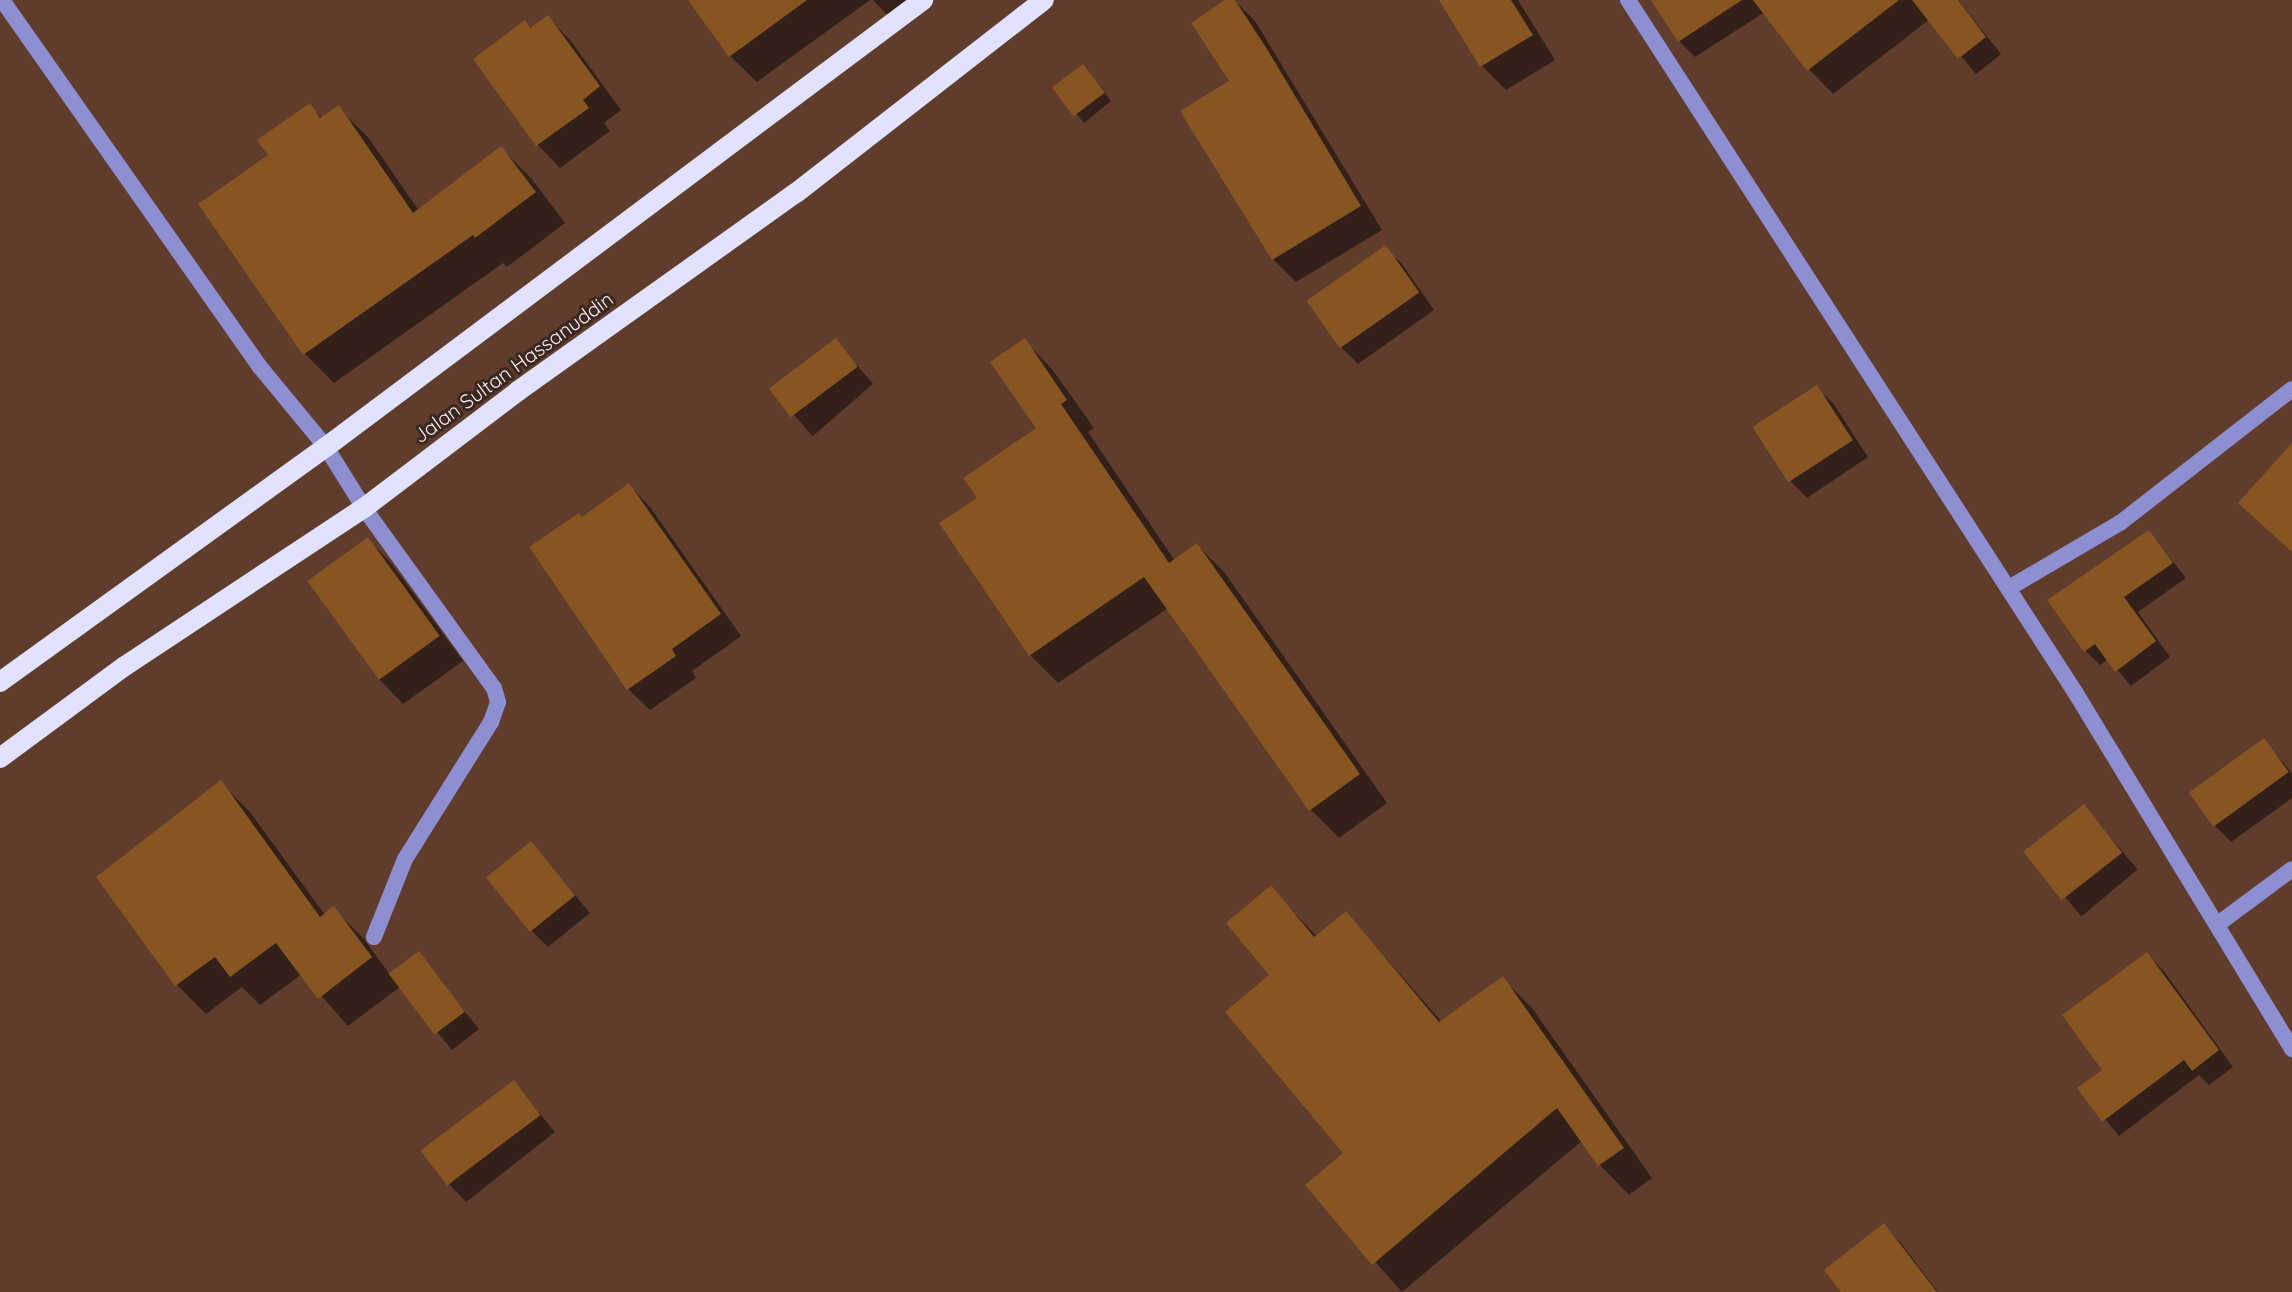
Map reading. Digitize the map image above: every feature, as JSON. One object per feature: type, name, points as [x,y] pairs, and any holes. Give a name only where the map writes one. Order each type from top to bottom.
[{"type":"main road","points":[[0,682],[326,447],[923,0]]},
{"type":"main road","name":"Jalan Sultan Hassanuddin","points":[[0,758],[125,666],[364,508],[518,391],[796,193],[1044,0]]},
{"type":"street","points":[[2,0],[260,367],[326,447],[364,508],[494,688],[498,702],[491,722],[405,859],[374,937]]},
{"type":"street","points":[[1628,0],[2009,588],[2292,1049]]},
{"type":"street","points":[[2009,588],[2120,523],[2292,389]]},
{"type":"street","points":[[2218,924],[2292,869]]},
{"type":"building","points":[[688,0],[807,0],[729,57]]},
{"type":"building","points":[[1225,0],[1235,0],[1361,206],[1272,260],[1180,111],[1229,81],[1191,23]]},
{"type":"building","points":[[1439,0],[1511,0],[1533,35],[1480,67]]},
{"type":"building","points":[[1651,0],[1742,0],[1678,42]]},
{"type":"building","points":[[1753,0],[1899,0],[1807,71]]},
{"type":"building","points":[[1912,0],[1958,0],[1986,37],[1958,59]]},
{"type":"building","points":[[548,15],[600,86],[583,100],[589,108],[536,146],[473,59],[525,20],[530,28]]},
{"type":"building","points":[[1083,64],[1105,93],[1074,116],[1052,87]]},
{"type":"building","points":[[310,103],[320,118],[339,105],[413,213],[501,146],[536,192],[475,238],[473,235],[303,355],[198,204],[268,155],[257,140]]},
{"type":"building","points":[[1386,245],[1419,293],[1340,348],[1307,301]]},
{"type":"building","points":[[836,338],[858,367],[791,417],[769,389]]},
{"type":"building","points":[[1025,338],[1067,400],[1061,404],[1169,563],[1197,543],[1360,774],[1309,811],[1144,577],[1029,656],[939,523],[977,498],[963,478],[1036,428],[990,362]]},
{"type":"building","points":[[1817,385],[1853,440],[1788,482],[1752,427]]},
{"type":"building","points":[[2292,443],[2292,552],[2238,503]]},
{"type":"building","points":[[629,483],[721,614],[672,649],[676,656],[627,690],[529,547],[579,513],[582,517]]},
{"type":"building","points":[[2149,530],[2173,563],[2124,597],[2156,641],[2115,672],[2095,644],[2084,652],[2047,600]]},
{"type":"building","points":[[368,537],[440,636],[379,680],[307,581]]},
{"type":"building","points":[[2264,738],[2289,772],[2213,827],[2189,793]]},
{"type":"building","points":[[221,780],[320,917],[334,906],[372,957],[318,999],[276,943],[230,977],[215,957],[175,986],[96,877]]},
{"type":"building","points":[[2084,804],[2122,853],[2061,900],[2023,851]]},
{"type":"building","points":[[531,841],[575,895],[530,932],[486,878]]},
{"type":"building","points":[[1271,885],[1314,937],[1346,911],[1439,1022],[1503,976],[1624,1148],[1598,1166],[1557,1108],[1372,1265],[1305,1185],[1343,1153],[1225,1012],[1269,975],[1226,923]]},
{"type":"building","points":[[419,951],[465,1012],[434,1035],[389,974]]},
{"type":"building","points":[[2147,952],[2219,1050],[2192,1071],[2184,1060],[2102,1122],[2077,1088],[2102,1070],[2062,1015]]},
{"type":"building","points":[[514,1080],[540,1115],[447,1186],[421,1150]]},
{"type":"building","points":[[1884,1223],[1937,1292],[1841,1292],[1824,1270]]}]
